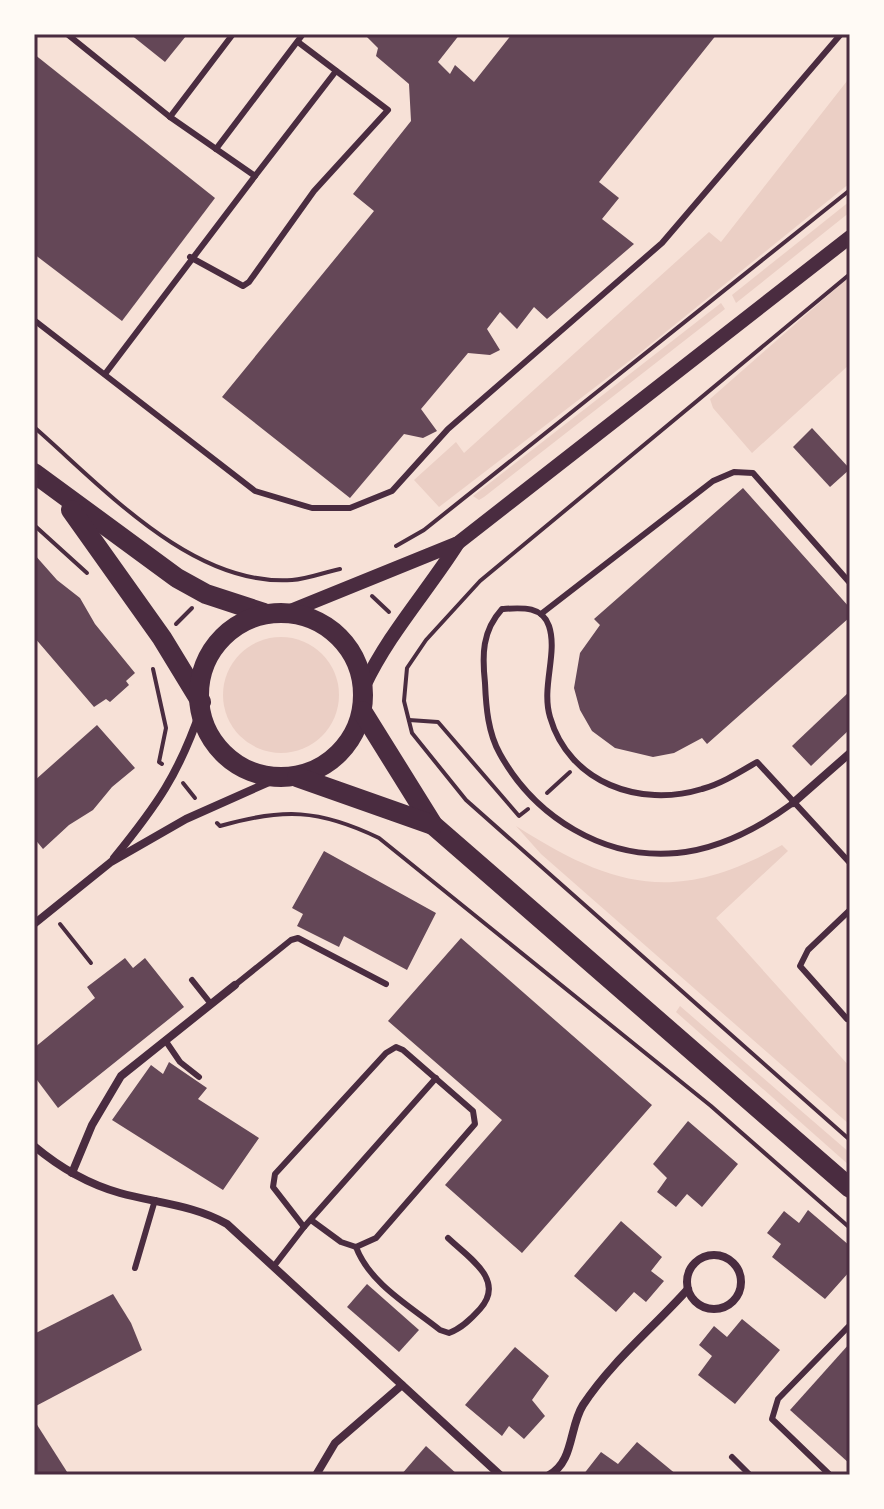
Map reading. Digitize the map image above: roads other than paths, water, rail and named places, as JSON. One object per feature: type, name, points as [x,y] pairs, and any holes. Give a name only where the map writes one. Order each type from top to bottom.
[{"type":"main road","points":[[34,473],[61,497],[163,569],[206,594],[264,613],[288,612],[311,618],[338,636],[355,658],[364,686],[362,711],[353,735],[340,752],[325,765],[287,778]]},
{"type":"main road","points":[[61,497],[162,638],[201,705],[212,740],[224,756],[249,772],[287,778],[433,825]]},
{"type":"main road","points":[[201,705],[204,665],[219,641],[234,627],[264,613]]},
{"type":"main road","points":[[362,711],[433,825],[850,1188]]},
{"type":"street","points":[[288,612],[366,583],[458,543],[850,237]]},
{"type":"street","points":[[364,686],[400,622],[458,543]]},
{"type":"street","points":[[111,862],[160,801],[175,774],[201,705]]},
{"type":"street","points":[[793,803],[850,753]]},
{"type":"street","points":[[34,924],[111,862],[205,810],[287,778]]},
{"type":"street","points":[[72,1173],[115,1083],[235,985]]},
{"type":"street","points":[[34,1146],[72,1173],[103,1187],[219,1219],[500,1475]]},
{"type":"street","points":[[549,1475],[561,1467],[584,1402],[639,1336],[688,1289],[690,1268],[707,1256],[727,1259],[740,1274],[738,1295],[721,1308],[700,1306],[688,1289]]},
{"type":"street","points":[[316,1475],[335,1443],[402,1385]]},
{"type":"lane","points":[[67,34],[170,117],[255,176]]},
{"type":"lane","points":[[170,117],[233,34]]},
{"type":"lane","points":[[216,149],[303,34]]},
{"type":"lane","points":[[34,320],[255,491],[312,508],[350,508],[392,491],[448,429],[662,243],[841,34]]},
{"type":"lane","points":[[190,257],[243,286],[249,282],[314,191],[388,110],[298,42]]},
{"type":"lane","points":[[105,374],[190,257],[336,71]]},
{"type":"lane","points":[[541,614],[713,481],[734,472],[753,473],[850,583]]},
{"type":"lane","points":[[793,803],[765,824],[734,838],[676,853],[636,851],[601,843],[566,827],[537,801],[500,754],[490,730],[483,668],[485,638],[490,623],[502,609],[526,608],[541,614],[549,626],[551,649],[545,680],[549,716],[560,741],[578,766],[613,786],[646,796],[701,790],[757,762],[850,863]]},
{"type":"lane","points":[[847,1019],[800,966],[808,950],[850,910]]},
{"type":"lane","points":[[235,985],[291,940],[298,938],[386,984]]},
{"type":"lane","points":[[192,980],[211,1004]]},
{"type":"lane","points":[[165,1040],[180,1062],[199,1077]]},
{"type":"lane","points":[[304,1227],[273,1187],[275,1174],[386,1053],[396,1047],[473,1111],[475,1124],[376,1238],[356,1247],[341,1242],[311,1220]]},
{"type":"lane","points":[[274,1266],[304,1227],[436,1078]]},
{"type":"lane","points":[[135,1268],[155,1200]]},
{"type":"lane","points":[[356,1247],[363,1265],[374,1276],[440,1330],[449,1333],[472,1318],[490,1298],[491,1288],[487,1275],[448,1238]]},
{"type":"lane","points":[[830,1475],[772,1419],[778,1399],[850,1325]]},
{"type":"lane","points":[[732,1457],[750,1475]]}]
